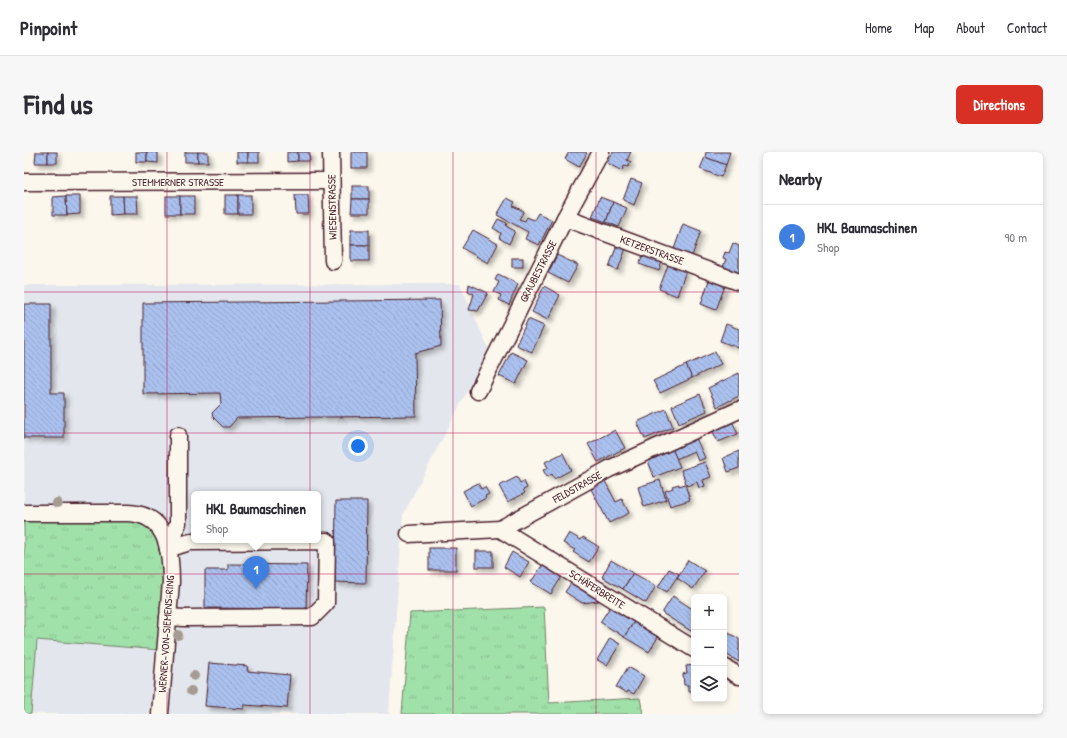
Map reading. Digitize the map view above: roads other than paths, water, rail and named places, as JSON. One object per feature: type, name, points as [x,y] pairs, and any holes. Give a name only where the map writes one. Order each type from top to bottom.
[{"type":"street","name":"WIESENSTRASSE","points":[[331,152],[333,261]]},
{"type":"street","name":"GRAUBESTRASSE","points":[[478,391],[565,218],[601,152]]},
{"type":"street","name":"STEMMERNER STRASSE","points":[[24,182],[331,181]]},
{"type":"street","name":"KETZERSTRASSE","points":[[565,218],[739,282]]},
{"type":"street","name":"FELDSTRASSE","points":[[409,534],[500,529],[609,469],[739,410]]},
{"type":"street","points":[[168,549],[178,523],[178,435]]},
{"type":"street","name":"WERNER-VON-SIEMENS-RING","points":[[24,513],[128,513],[141,515],[151,520],[159,528],[165,537],[171,565],[171,582],[160,714]]},
{"type":"street","name":"SCHÄFERBREITE","points":[[500,529],[691,647]]},
{"type":"street","points":[[168,617],[312,617],[326,603],[327,541],[321,541]]},
{"type":"street","points":[[168,549],[191,542]]},
{"type":"street","points":[[727,669],[739,676]]},
{"type":"place","name":"HKL Baumaschinen","points":[[256,589]]}]
